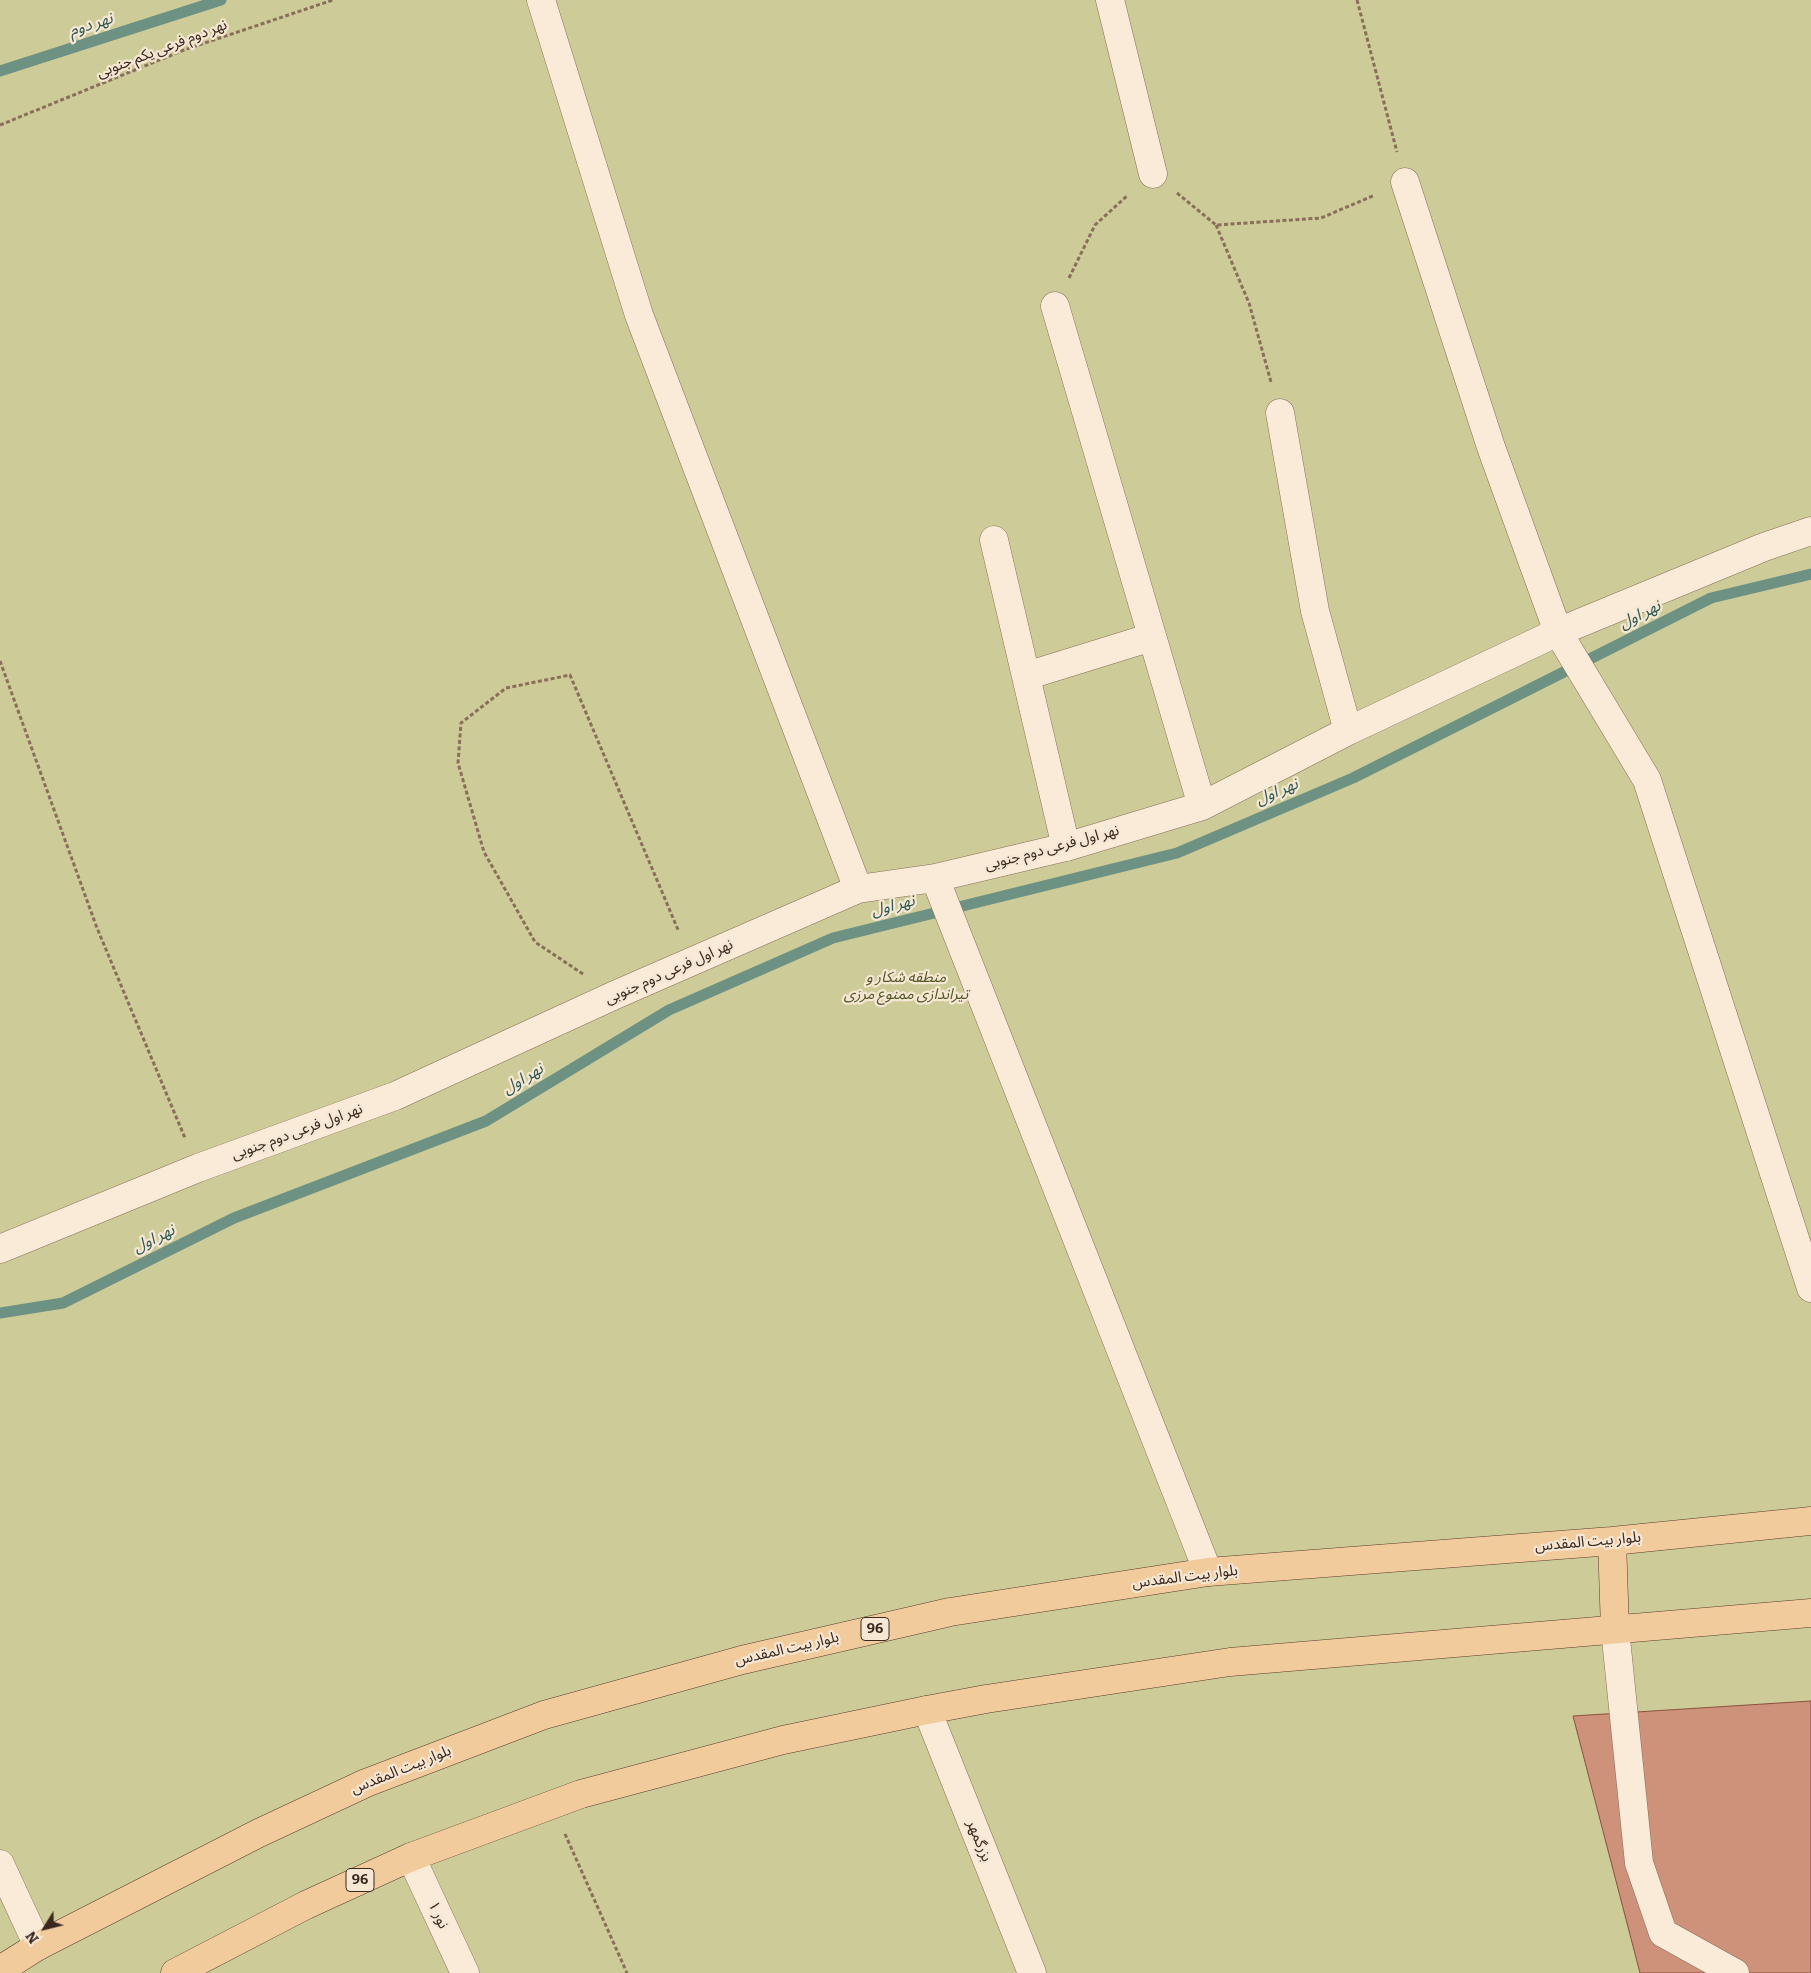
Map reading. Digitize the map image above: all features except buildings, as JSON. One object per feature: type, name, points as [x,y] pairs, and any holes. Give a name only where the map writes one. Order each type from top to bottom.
[{"type":"main road","name":"بلوار بیت المقدس","points":[[0,1970],[38,1946],[259,1833],[366,1783],[544,1715],[742,1660],[950,1612],[1208,1572],[1612,1541],[1811,1520]]},
{"type":"main road","points":[[1612,1541],[1615,1629]]},
{"type":"main road","name":"96","points":[[175,1973],[306,1905],[411,1857],[582,1794],[783,1740],[927,1710],[1230,1662],[1811,1614]]},
{"type":"street","points":[[541,0],[639,315],[858,889]]},
{"type":"street","points":[[1110,0],[1153,174]]},
{"type":"street","points":[[1405,182],[1491,447],[1564,641],[1648,780],[1811,1288]]},
{"type":"street","points":[[1055,306],[1202,806]]},
{"type":"street","points":[[1280,413],[1314,611],[1348,731]]},
{"type":"street","name":"نهر اول فرعی دوم جنوبی","points":[[0,1249],[198,1168],[395,1096],[615,995],[858,889],[938,885],[1202,806],[1348,731],[1564,641],[1764,547],[1811,531]]},
{"type":"street","points":[[994,540],[1066,847]]},
{"type":"street","points":[[1026,676],[1152,636]]},
{"type":"street","points":[[938,885],[1208,1572]]},
{"type":"street","points":[[1615,1629],[1639,1863],[1663,1933],[1735,1973]]},
{"type":"street","name":"بزرگمهر","points":[[927,1710],[1032,1973]]},
{"type":"street","name":"نور ۱","points":[[411,1857],[465,1973]]},
{"type":"street","points":[[0,1864],[38,1946]]},
{"type":"path","name":"نهر دوم فرعی یکم جنوبی","points":[[0,125],[184,50],[333,0]]},
{"type":"path","points":[[1216,225],[1321,218],[1405,182],[1357,0]]},
{"type":"path","points":[[1055,306],[1095,225],[1153,174],[1216,225],[1249,304],[1280,413]]},
{"type":"path","points":[[0,661],[97,928],[198,1168]]},
{"type":"path","points":[[615,995],[535,942],[484,852],[458,763],[461,723],[506,688],[570,675],[691,962]]},
{"type":"path","points":[[552,1805],[627,1973]]},
{"type":"green space","name":"منطقه شکار و تیراندازی ممنوع مرزی","points":[[0,0],[1811,0],[1811,1973],[0,1973]]},
{"type":"waterway","name":"نهر دوم","points":[[0,71],[221,0]]},
{"type":"waterway","name":"نهر اول","points":[[0,1313],[63,1303],[234,1218],[486,1121],[669,1010],[833,938],[1177,853],[1353,778],[1711,598],[1811,574]]}]
